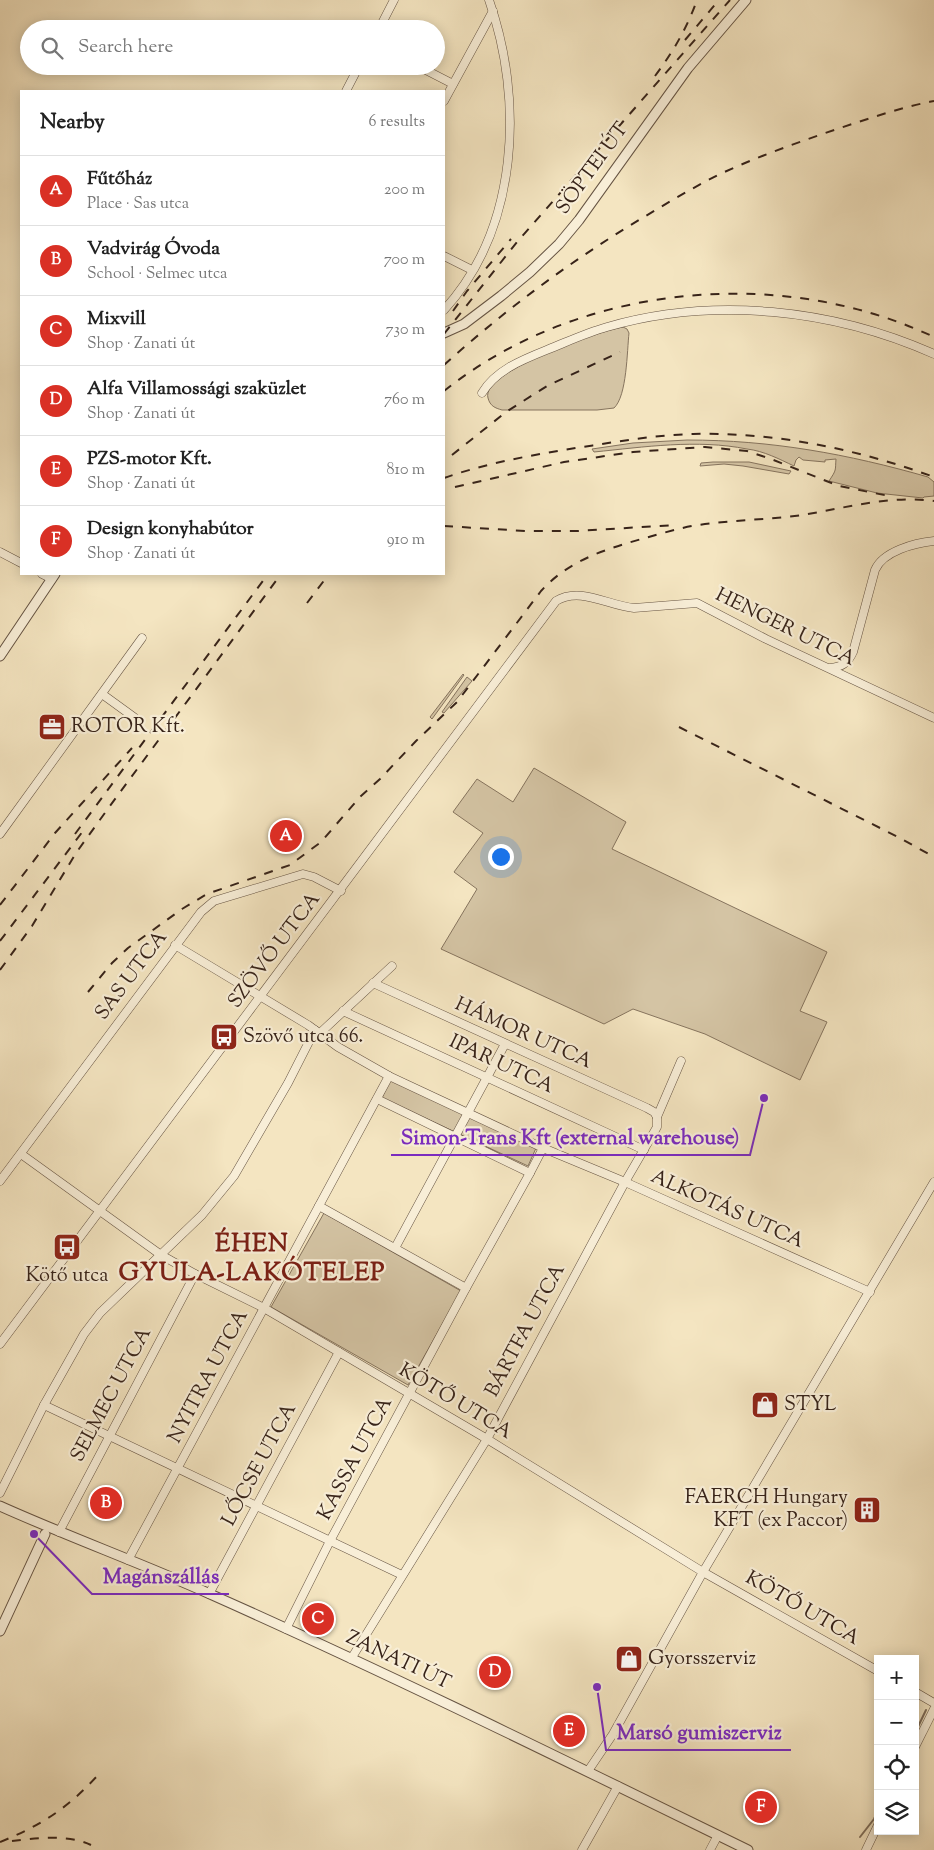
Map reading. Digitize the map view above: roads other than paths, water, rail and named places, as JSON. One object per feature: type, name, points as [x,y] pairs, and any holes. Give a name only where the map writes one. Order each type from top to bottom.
[{"type":"street","points":[[384,20],[394,0]]},
{"type":"street","points":[[445,309],[480,257],[495,219],[508,164],[510,122],[503,50],[488,0]]},
{"type":"street","name":"SÖPTEI ÚT","points":[[445,333],[464,324],[501,296],[559,244],[579,220],[684,74],[746,0]]},
{"type":"street","points":[[445,99],[492,11]]},
{"type":"street","points":[[347,90],[355,75]]},
{"type":"street","points":[[436,75],[453,84]]},
{"type":"street","points":[[445,256],[472,270]]},
{"type":"street","points":[[482,393],[492,379],[516,363],[607,327],[658,316],[713,310],[774,312],[821,319],[879,333],[934,354]]},
{"type":"street","points":[[830,668],[840,667],[850,658],[853,652],[876,567],[891,553],[934,541]]},
{"type":"street","points":[[0,552],[20,562]]},
{"type":"street","points":[[0,656],[54,576]]},
{"type":"street","name":"HENGER UTCA","points":[[556,601],[563,597],[577,594],[634,608],[697,604],[934,718]]},
{"type":"street","name":"SZÖVŐ UTCA","points":[[0,1344],[260,996],[341,891],[556,601]]},
{"type":"street","points":[[1,831],[142,638]]},
{"type":"street","points":[[102,694],[135,718]]},
{"type":"street","name":"SAS UTCA","points":[[0,1181],[201,912],[214,901],[303,874],[314,877],[341,891]]},
{"type":"street","name":"ALKOTÁS UTCA","points":[[175,945],[389,1076],[543,1148],[625,1182],[870,1292]]},
{"type":"street","points":[[0,1494],[44,1405],[91,1324],[110,1302],[202,1215],[234,1176],[317,1032],[392,966]]},
{"type":"street","name":"HÁMOR UTCA","points":[[373,983],[647,1108],[654,1112],[657,1117]]},
{"type":"street","name":"IPAR UTCA","points":[[343,1011],[644,1150]]},
{"type":"street","points":[[395,1248],[505,1044]]},
{"type":"street","name":"BÁRTFA UTCA","points":[[351,1659],[487,1439],[625,1182],[657,1127],[657,1117],[681,1061]]},
{"type":"street","name":"NYITRA UTCA","points":[[128,1560],[389,1076]]},
{"type":"street","points":[[377,1099],[530,1173]]},
{"type":"street","name":"KASSA UTCA","points":[[286,1629],[330,1540],[543,1148]]},
{"type":"street","name":"KÖTŐ UTCA","points":[[21,1154],[161,1255],[194,1274],[264,1308],[487,1439],[703,1572],[874,1669]]},
{"type":"street","points":[[588,1771],[613,1734],[703,1572],[934,1182]]},
{"type":"street","points":[[319,1206],[466,1288]]},
{"type":"street","name":"SELMEC UTCA","points":[[59,1532],[194,1274]]},
{"type":"street","name":"LŐCSE UTCA","points":[[209,1594],[339,1352]]},
{"type":"street","points":[[44,1405],[402,1575]]},
{"type":"street","name":"ZANATI ÚT","points":[[0,1506],[46,1531],[59,1532],[209,1594],[465,1711],[748,1850]]},
{"type":"street","points":[[0,1631],[4,1612],[46,1531]]},
{"type":"street","points":[[919,1694],[934,1703]]},
{"type":"street","points":[[916,1745],[934,1708]]},
{"type":"street","points":[[582,1850],[618,1786]]},
{"type":"street","points":[[866,1850],[874,1833]]},
{"type":"street","points":[[710,1850],[718,1835]]},
{"type":"waterway","points":[[919,1725],[926,1710]]},
{"type":"waterway","points":[[860,1837],[874,1819]]},
{"type":"railway","points":[[655,76],[679,40],[697,0]]},
{"type":"railway","points":[[685,40],[719,0]]},
{"type":"railway","points":[[445,333],[517,242],[730,0]]},
{"type":"railway","points":[[445,364],[491,324],[565,268],[617,233],[701,184],[779,149],[887,113],[934,101]]},
{"type":"railway","points":[[453,311],[467,291],[511,239]]},
{"type":"railway","points":[[445,390],[497,355],[555,327],[617,308],[681,296],[746,294],[811,300],[874,314],[934,337]]},
{"type":"railway","points":[[452,455],[506,412],[547,386],[620,352]]},
{"type":"railway","points":[[445,478],[493,464],[543,454],[634,439],[693,434],[754,436],[815,444],[875,458],[934,477]]},
{"type":"railway","points":[[455,487],[564,462],[633,452],[705,447],[747,451],[839,486],[889,496]]},
{"type":"railway","points":[[88,992],[112,963],[128,948],[182,909],[207,894],[290,865],[321,842],[360,797],[457,702],[541,591],[552,580],[576,564],[602,551],[692,526],[802,515],[884,501],[934,501]]},
{"type":"railway","points":[[445,526],[526,531],[577,531],[675,525]]},
{"type":"railway","points":[[75,834],[267,575]]},
{"type":"railway","points":[[0,970],[32,926],[76,853],[280,575]]},
{"type":"railway","points":[[307,603],[328,575]]},
{"type":"railway","points":[[679,727],[934,857]]},
{"type":"railway","points":[[0,905],[55,833],[132,748]]},
{"type":"railway","points":[[0,941],[83,831]]},
{"type":"railway","points":[[0,1842],[54,1815],[98,1775]]},
{"type":"railway","points":[[12,1841],[62,1838],[91,1845]]},
{"type":"place","name":"ROTOR Kft.","points":[[52,727]]},
{"type":"place","name":"Fűtőház","points":[[286,836]]},
{"type":"place","name":"Szövő utca 66.","points":[[224,1037]]},
{"type":"place","name":"Simon-Trans Kft (external warehouse)","points":[[764,1098]]},
{"type":"place","name":"Kötő utca","points":[[67,1247]]},
{"type":"place","name":"STYL","points":[[765,1405]]},
{"type":"place","name":"Vadvirág Óvoda","points":[[106,1503]]},
{"type":"place","name":"FAERCH Hungary KFT (ex Paccor)","points":[[867,1510]]},
{"type":"place","name":"Magánszállás","points":[[34,1534]]},
{"type":"place","name":"Mixvill","points":[[318,1619]]},
{"type":"place","name":"Gyorsszerviz","points":[[629,1659]]},
{"type":"place","name":"Alfa Villamossági szaküzlet","points":[[495,1672]]},
{"type":"place","name":"Marsó gumiszerviz","points":[[597,1687]]},
{"type":"place","name":"PZS-motor Kft.","points":[[569,1731]]},
{"type":"place","name":"Design konyhabútor","points":[[761,1807]]},
{"type":"district","name":"ÉHEN GYULA-LAKÓTELEP","points":[[252,1260]]}]
